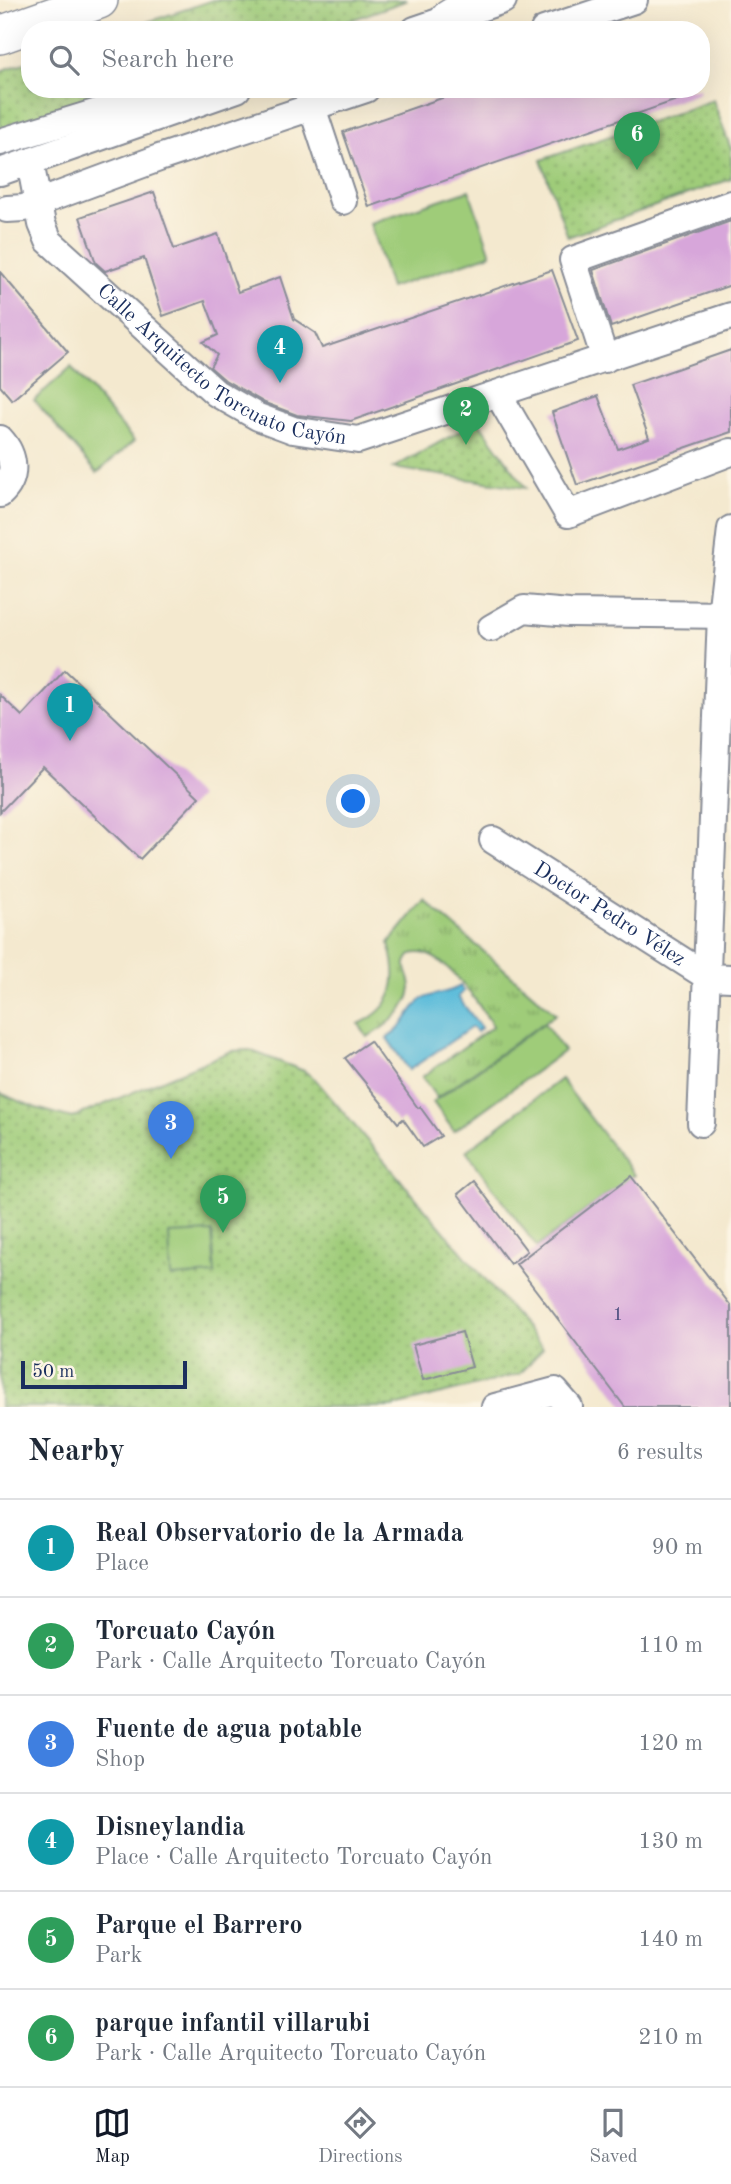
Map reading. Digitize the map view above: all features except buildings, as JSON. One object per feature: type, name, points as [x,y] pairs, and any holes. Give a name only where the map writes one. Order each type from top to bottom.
[{"type":"highway","points":[[40,21],[99,0]]},
{"type":"highway","points":[[438,21],[480,0]]},
{"type":"highway","points":[[0,35],[21,28]]},
{"type":"street","points":[[441,21],[503,0]]},
{"type":"street","points":[[571,21],[634,0]]},
{"type":"street","points":[[0,142],[144,98]]},
{"type":"street","points":[[0,172],[211,98]]},
{"type":"street","points":[[4,207],[24,208],[339,98]]},
{"type":"street","points":[[312,107],[343,201]]},
{"type":"street","points":[[30,162],[48,241]]},
{"type":"street","points":[[606,359],[573,260],[731,204]]},
{"type":"street","name":"Calle Arquitecto Torcuato Cayón","points":[[4,207],[40,240],[48,241],[216,393],[258,417],[293,430],[358,440],[731,316]]},
{"type":"street","points":[[498,394],[568,514],[731,452]]},
{"type":"street","points":[[0,439],[7,446],[13,468],[11,480],[0,494]]},
{"type":"street","points":[[701,1123],[720,977],[726,615],[731,529]]},
{"type":"street","points":[[491,628],[524,609],[569,613],[726,615]]},
{"type":"street","name":"Doctor Pedro Vélez","points":[[493,840],[720,977]]},
{"type":"street","points":[[495,1407],[555,1391],[569,1407]]},
{"type":"green space","points":[[213,0],[408,0],[348,21],[151,21]]},
{"type":"green space","points":[[21,64],[21,98],[104,98],[0,131],[0,71]]},
{"type":"green space","points":[[713,100],[731,149],[731,179],[568,237],[541,160]]},
{"type":"green space","points":[[469,190],[491,254],[390,288],[370,223]]},
{"type":"green space","points":[[71,367],[134,441],[97,473],[34,400]]},
{"type":"green space","points":[[478,421],[526,488],[393,468]]},
{"type":"green space","points":[[424,900],[556,1014],[437,1098],[422,1077],[493,1026],[469,991],[447,967],[423,953],[412,954],[406,963],[411,989],[405,1005],[388,1024],[367,1037],[359,1024],[388,1001],[394,980],[389,943]]},
{"type":"green space","points":[[544,1023],[564,1051],[454,1131],[433,1102]]},
{"type":"green space","points":[[249,1050],[304,1071],[315,1079],[543,1348],[520,1374],[391,1407],[0,1407],[0,1093],[36,1108],[72,1118],[231,1051]]},
{"type":"green space","points":[[561,1079],[634,1175],[537,1247],[466,1151]]},
{"type":"green space","points":[[212,1232],[215,1274],[171,1277],[169,1234]]},
{"type":"water","points":[[460,986],[464,991],[458,997],[481,1028],[477,1032],[472,1027],[409,1070],[387,1038],[398,1030],[423,998]]},
{"type":"place","name":"parque infantil villarubi","points":[[637,170]]},
{"type":"place","name":"Disneylandia","points":[[280,383]]},
{"type":"place","name":"Torcuato Cayón","points":[[466,445]]},
{"type":"place","name":"Real Observatorio de la Armada","points":[[70,741]]},
{"type":"place","name":"Fuente de agua potable","points":[[171,1159]]},
{"type":"place","name":"Parque el Barrero","points":[[223,1233]]}]
